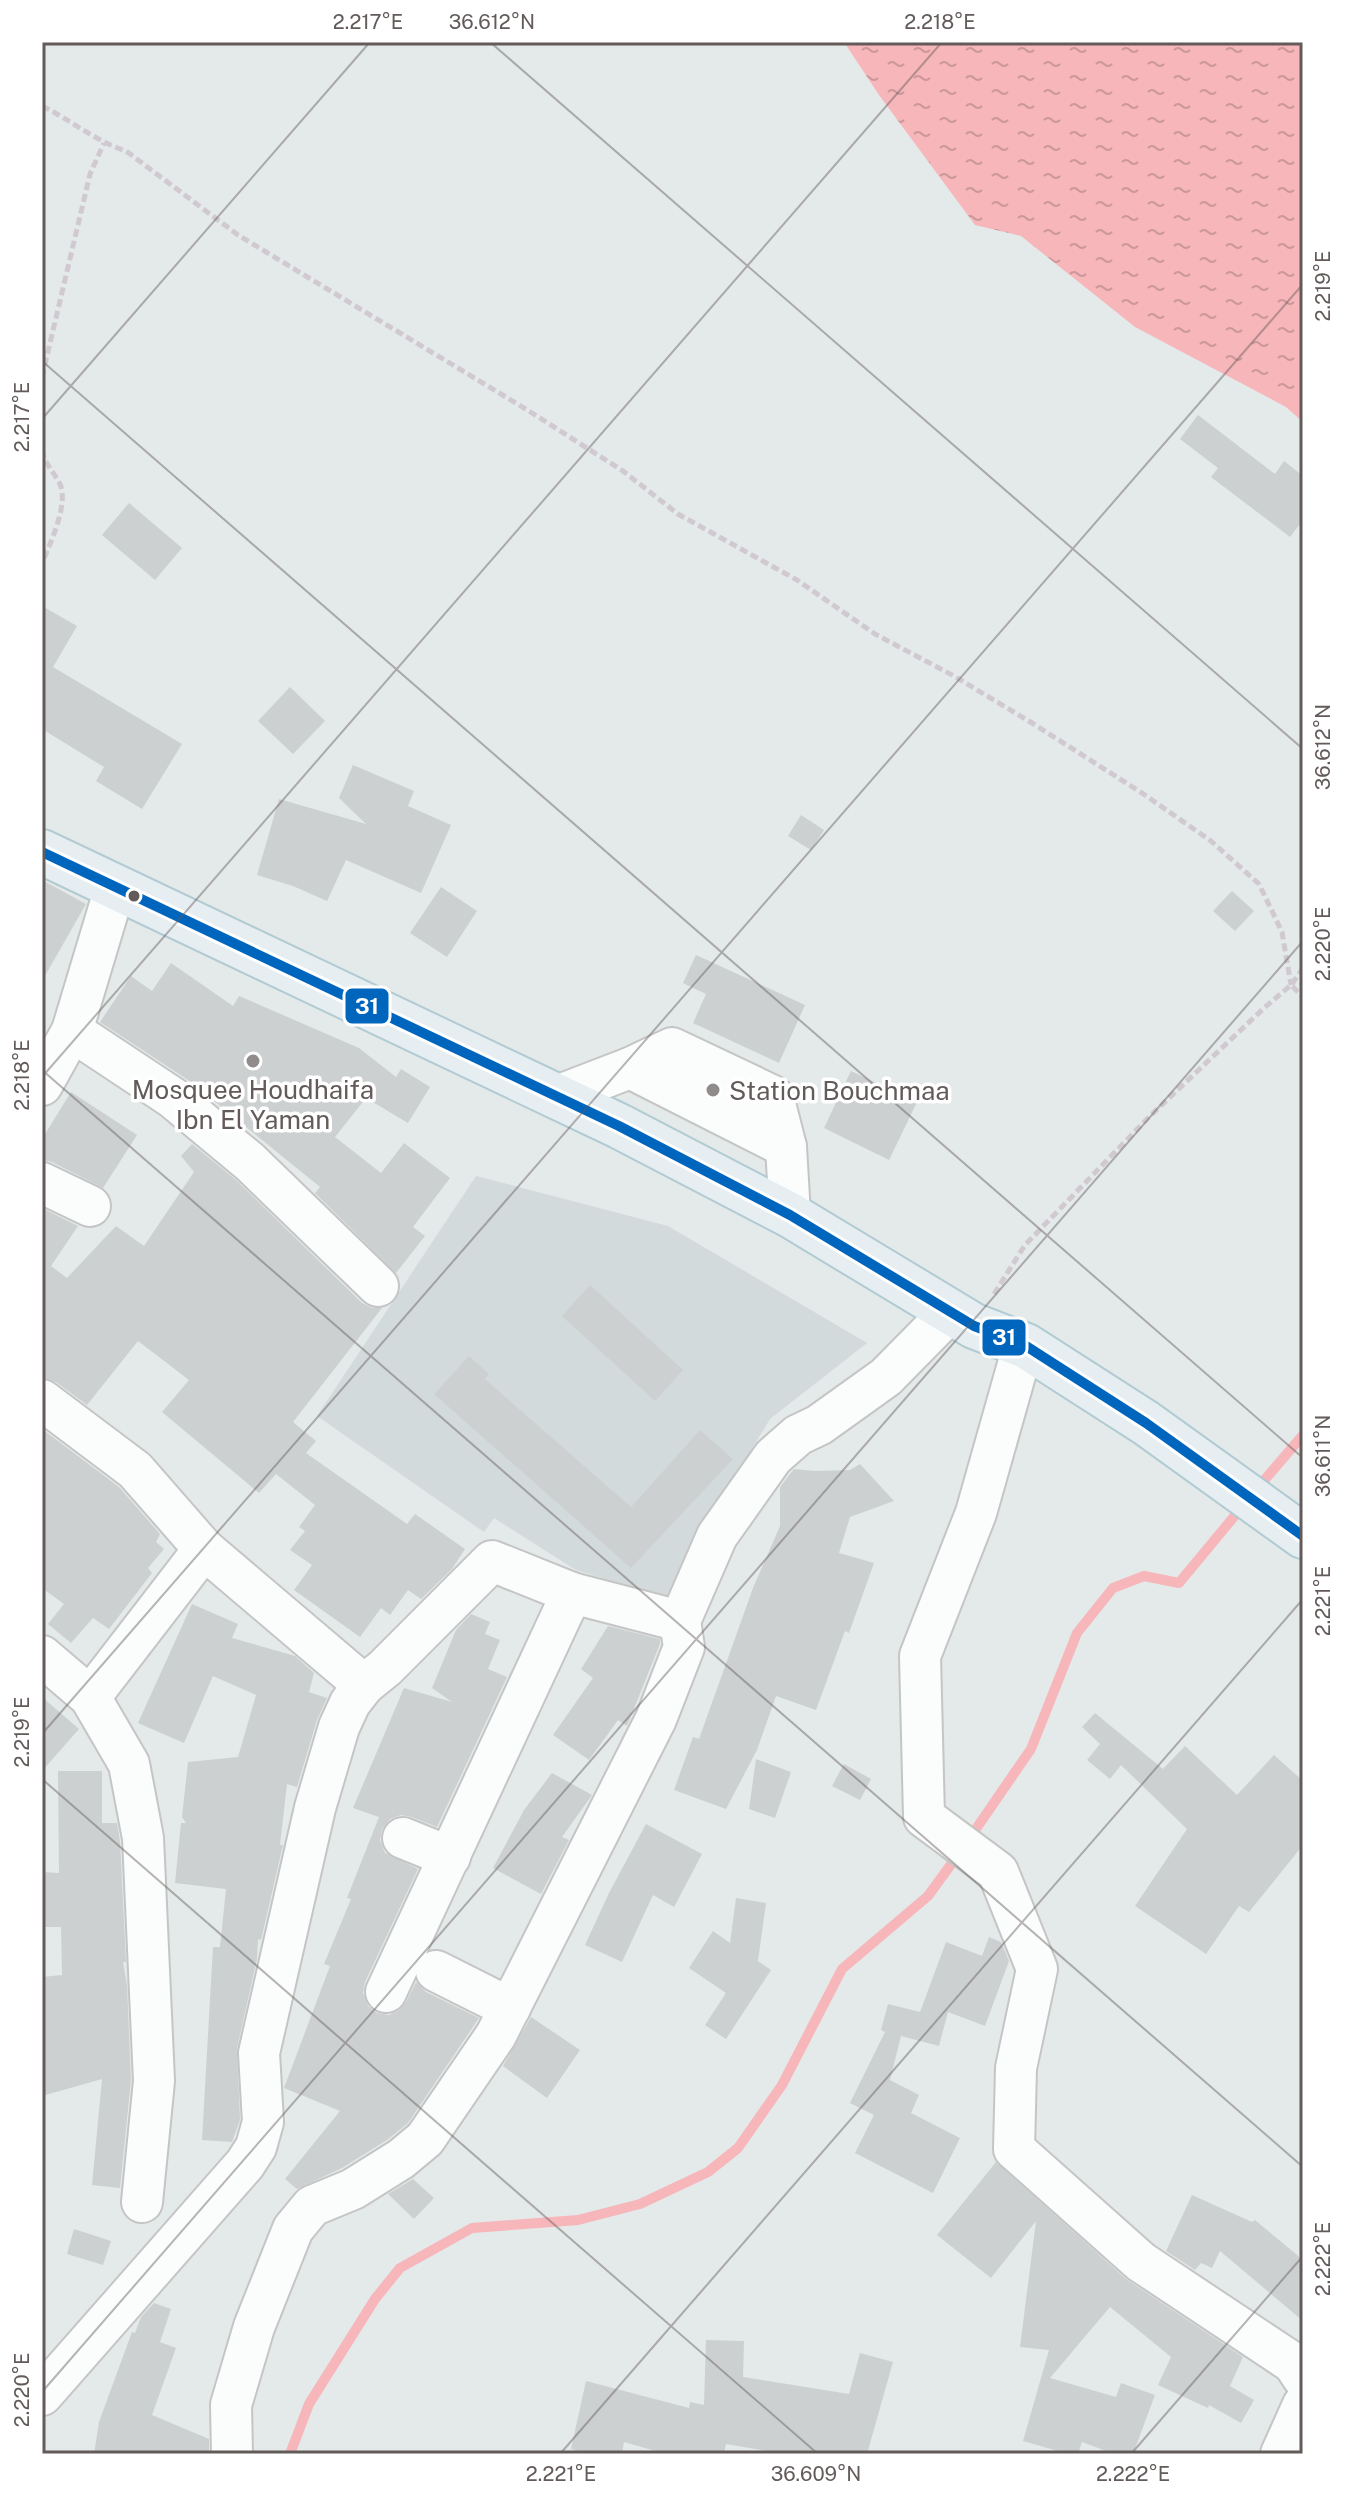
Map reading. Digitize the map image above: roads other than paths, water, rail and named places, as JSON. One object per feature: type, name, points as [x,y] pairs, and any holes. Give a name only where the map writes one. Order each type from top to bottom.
[{"type":"main road","points":[[42,852],[557,1096],[790,1215],[962,1319],[1026,1346],[1146,1423],[1303,1536]]},
{"type":"street","points":[[42,1085],[72,1031],[115,888]]},
{"type":"street","points":[[72,1031],[173,1098],[250,1162],[378,1286]]},
{"type":"street","points":[[557,1096],[630,1068],[786,1147],[790,1215]]},
{"type":"street","points":[[42,1183],[90,1206]]},
{"type":"street","points":[[232,2454],[231,2405],[254,2327],[293,2229],[312,2206],[353,2189],[401,2159],[425,2139],[496,2035],[656,1719],[684,1647],[680,1621],[717,1536],[773,1457],[798,1435],[819,1425],[962,1319]]},
{"type":"street","points":[[1026,1346],[1019,1361],[976,1513],[920,1656],[924,1817],[998,1872],[1037,1969],[1016,2068],[1014,2149],[1141,2262],[1293,2363],[1303,2378]]},
{"type":"street","points":[[42,1400],[135,1470],[204,1549],[364,1685]]},
{"type":"street","points":[[90,1697],[204,1549]]},
{"type":"street","points":[[42,2395],[245,2164],[256,2147],[263,2122],[259,2053],[315,1808],[339,1727],[350,1703],[364,1685],[385,1668],[492,1561],[572,1593],[680,1621]]},
{"type":"street","points":[[386,1992],[572,1593]]},
{"type":"street","points":[[42,1656],[90,1697],[129,1764],[143,1838],[154,2081],[142,2202]]},
{"type":"street","points":[[403,1838],[450,1857]]},
{"type":"street","points":[[436,1971],[510,2008]]},
{"type":"street","points":[[1281,2454],[1303,2405]]},
{"type":"water","points":[[844,42],[1303,42],[1303,422],[1286,407],[1135,327],[1021,236],[975,225]]},
{"type":"waterway","points":[[1255,1491],[1303,1435]]},
{"type":"waterway","points":[[969,1839],[1031,1749],[1077,1633],[1113,1588],[1144,1576],[1179,1583],[1242,1507]]},
{"type":"waterway","points":[[290,2454],[309,2404],[375,2299],[400,2268],[472,2228],[578,2220],[640,2204],[708,2172],[738,2148],[782,2085],[842,1969],[928,1896],[960,1852]]},
{"type":"place","name":"Mosquee Houdhaifa Ibn El Yaman","points":[[253,1061]]},
{"type":"place","name":"Station Bouchmaa","points":[[713,1090]]}]
